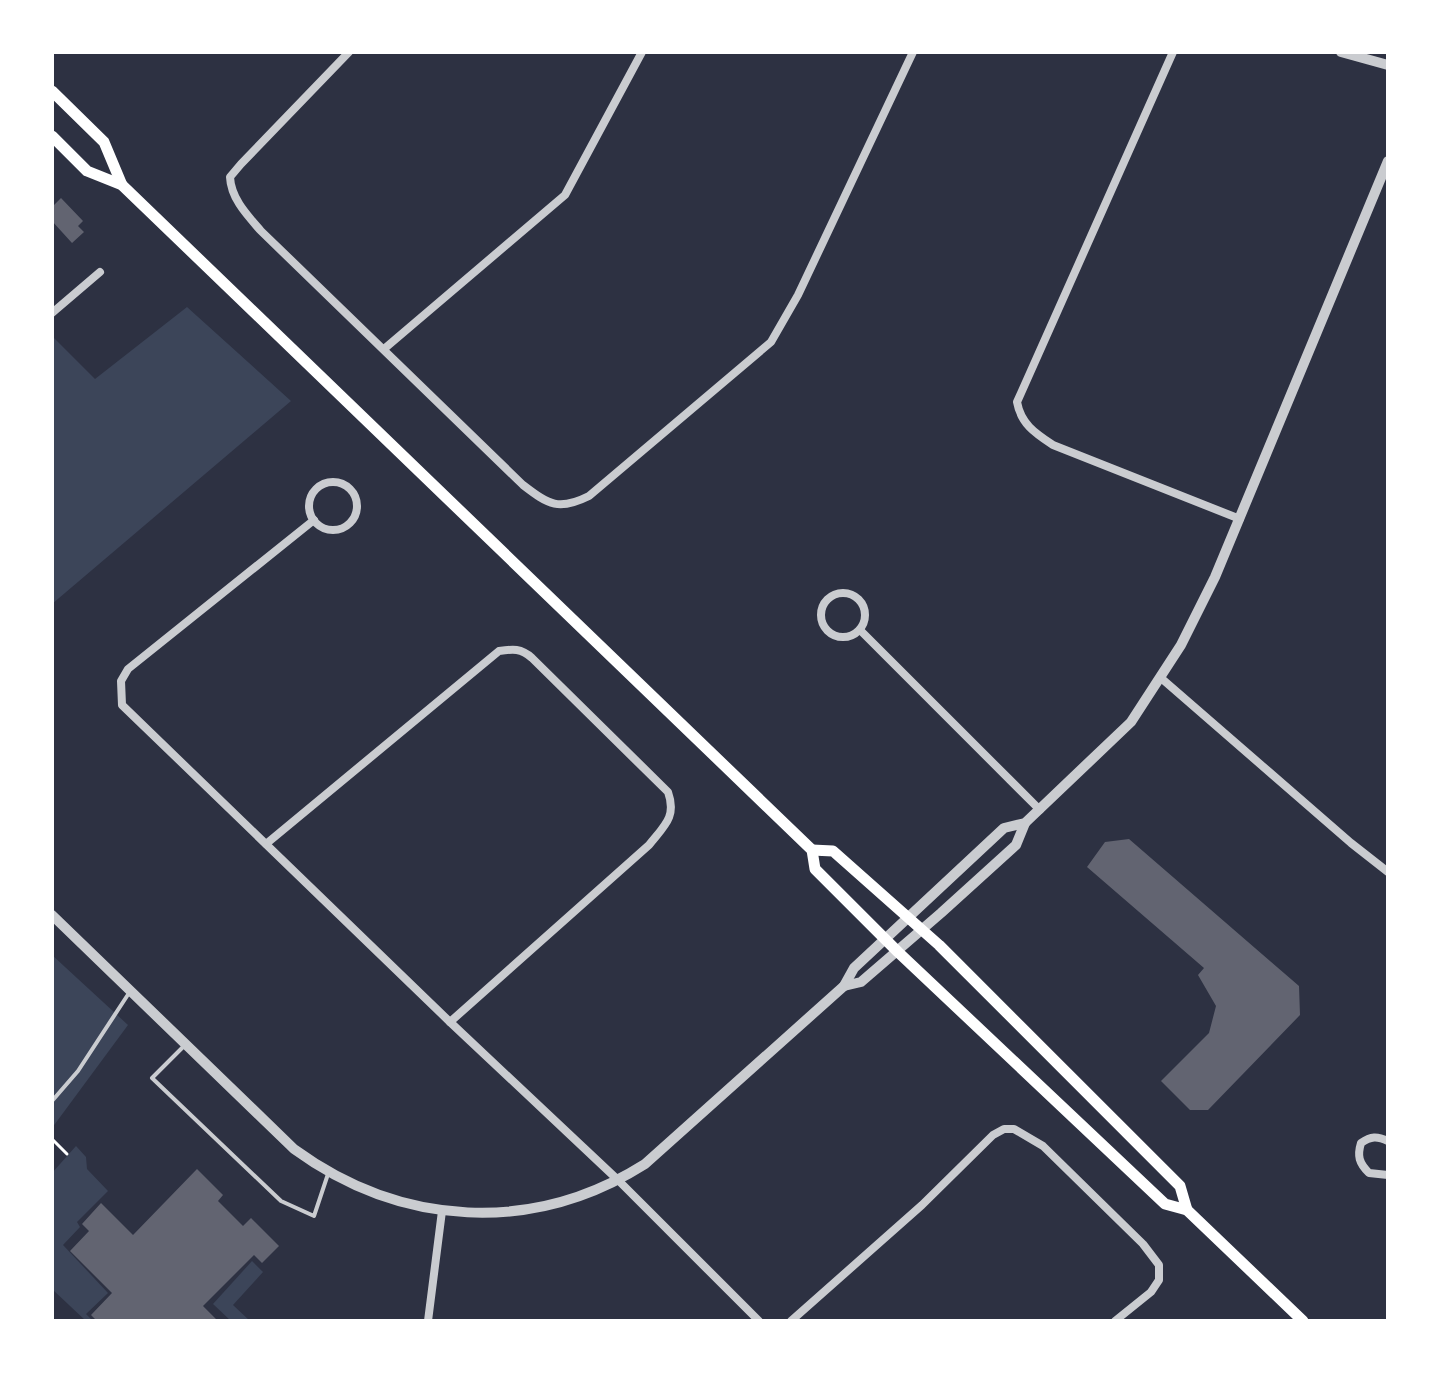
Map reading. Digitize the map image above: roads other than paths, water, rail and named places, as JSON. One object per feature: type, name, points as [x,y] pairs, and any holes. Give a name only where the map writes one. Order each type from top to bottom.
[{"type":"main road","points":[[52,91],[104,142],[122,185]]},
{"type":"main road","points":[[52,136],[87,171],[122,185],[812,850],[815,869],[898,952],[1165,1204],[1187,1210],[1303,1321]]},
{"type":"main road","points":[[812,850],[833,851],[922,930],[1180,1186],[1187,1210]]},
{"type":"street","points":[[349,52],[241,164],[230,177],[231,187],[261,231],[448,413],[541,499],[557,505],[571,505],[589,496],[771,342],[798,295],[913,52]]},
{"type":"street","points":[[384,349],[565,195],[642,52]]},
{"type":"street","points":[[1173,52],[1017,402],[1020,415],[1034,433],[1053,445],[1240,519]]},
{"type":"street","points":[[1341,52],[1388,65]]},
{"type":"street","points":[[844,986],[861,982],[898,952],[1016,845],[1025,823],[1131,722],[1161,678],[1215,577],[1388,161]]},
{"type":"street","points":[[52,313],[100,272]]},
{"type":"street","points":[[335,481],[343,483],[355,494],[357,510],[350,524],[343,528],[327,529],[314,520],[310,497],[320,485],[335,481]]},
{"type":"street","points":[[314,520],[128,669],[121,681],[122,705],[619,1181],[759,1321]]},
{"type":"street","points":[[839,593],[858,599],[865,611],[860,630],[846,638],[831,635],[822,623],[821,615],[826,601],[839,593]]},
{"type":"street","points":[[860,630],[1040,810]]},
{"type":"street","points":[[266,844],[499,651],[524,650],[668,792],[672,804],[669,821],[649,845],[450,1022]]},
{"type":"street","points":[[1161,678],[1388,872]]},
{"type":"street","points":[[52,915],[294,1149],[357,1187],[395,1201],[442,1211],[504,1214],[588,1194],[619,1181],[645,1164],[844,986],[854,968],[1004,828],[1025,823]]},
{"type":"street","points":[[791,1321],[922,1205],[993,1135],[1004,1129],[1014,1129],[1043,1146],[1143,1244],[1159,1265],[1159,1280],[1151,1292],[1115,1321]]},
{"type":"street","points":[[1388,1141],[1368,1138],[1361,1143],[1358,1153],[1359,1160],[1369,1173],[1388,1175]]},
{"type":"street","points":[[428,1321],[442,1211]]},
{"type":"lane","points":[[52,1101],[78,1071],[131,991]]},
{"type":"lane","points":[[185,1044],[152,1078],[281,1201],[314,1216],[329,1171]]}]
